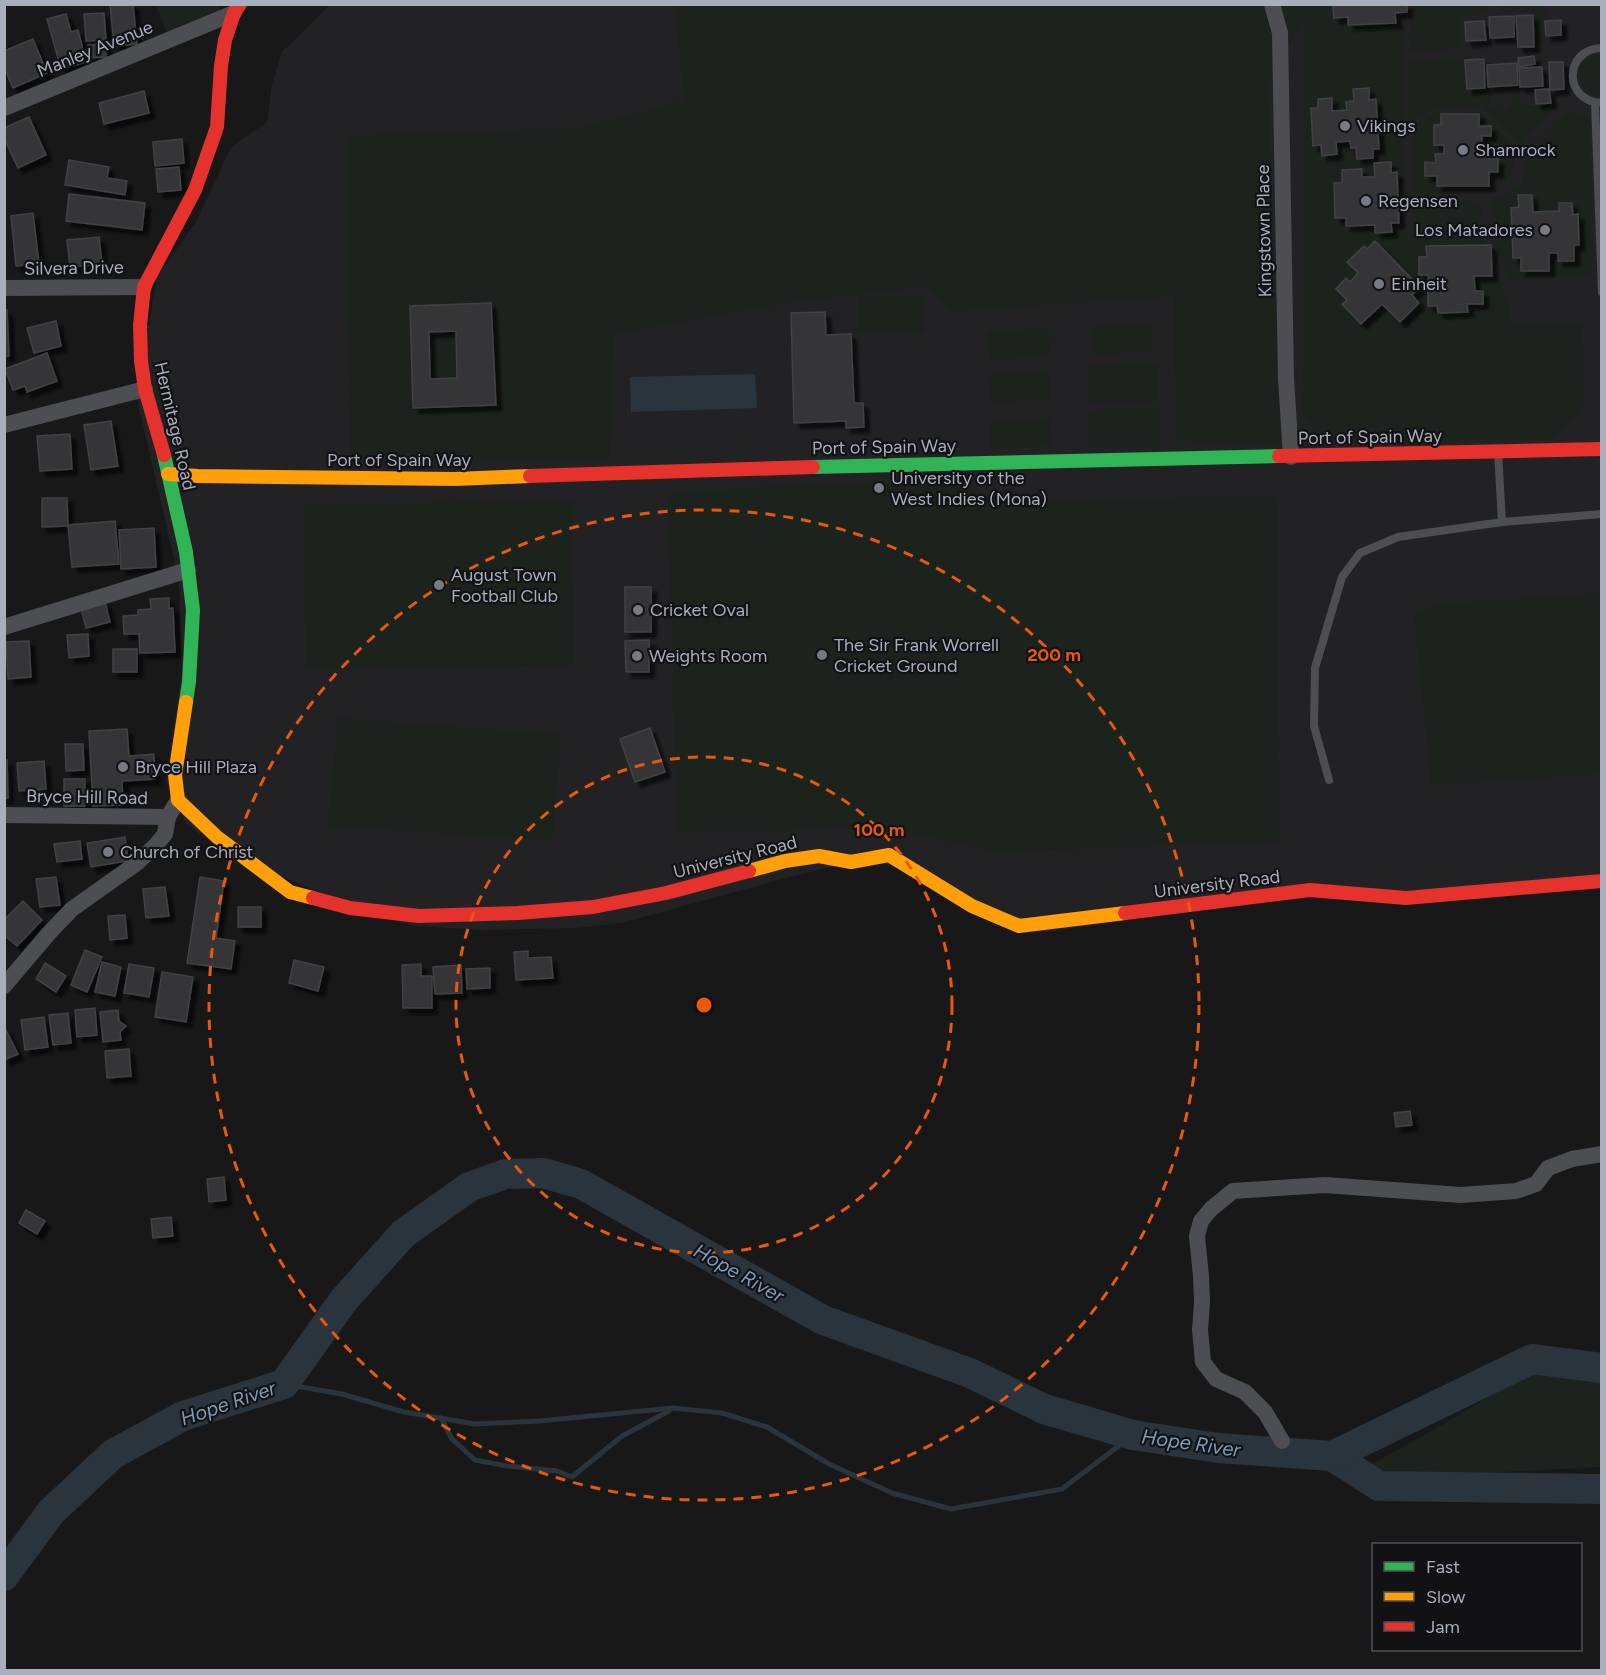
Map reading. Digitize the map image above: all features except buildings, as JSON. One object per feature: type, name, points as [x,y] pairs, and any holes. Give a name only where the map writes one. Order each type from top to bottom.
[{"type":"street","name":"Kingstown Place","points":[[1272,4],[1280,33],[1286,378],[1291,457]]},
{"type":"street","name":"Manley Avenue","points":[[4,108],[237,9]]},
{"type":"street","name":"Hermitage Road","points":[[178,801],[175,775],[189,682],[193,610],[186,552],[146,389],[140,337],[144,287],[195,190],[217,127],[225,40],[237,9]]},
{"type":"street","name":"Silvera Drive","points":[[4,288],[144,287]]},
{"type":"street","points":[[4,425],[146,389]]},
{"type":"street","name":"Port of Spain Way","points":[[168,474],[454,478],[857,465],[1602,449]]},
{"type":"street","points":[[4,627],[188,570]]},
{"type":"street","points":[[4,986],[72,909],[137,863],[156,845],[165,834],[168,817],[178,801]]},
{"type":"street","name":"University Road","points":[[178,801],[217,837],[290,891],[350,908],[419,916],[518,913],[593,907],[666,893],[785,861],[819,856],[851,862],[890,855],[972,906],[1019,926],[1310,890],[1406,898],[1602,880]]},
{"type":"street","name":"Bryce Hill Road","points":[[4,815],[168,817]]},
{"type":"street","points":[[1282,1441],[1265,1412],[1245,1392],[1216,1379],[1203,1362],[1200,1330],[1201,1276],[1197,1236],[1201,1221],[1211,1209],[1233,1191],[1325,1185],[1461,1195],[1516,1191],[1536,1184],[1548,1168],[1572,1159],[1602,1154]]},
{"type":"lane","points":[[1602,48],[1591,49],[1576,60],[1572,78],[1579,94],[1586,100],[1598,103],[1602,292]]},
{"type":"lane","points":[[1498,452],[1502,522]]},
{"type":"lane","points":[[1329,780],[1314,726],[1315,668],[1342,577],[1360,552],[1398,537],[1502,522],[1602,514]]},
{"type":"shaded area","points":[[1414,4],[1489,5],[1486,13],[1461,16],[1461,48],[1411,52],[1409,36]]},
{"type":"shaded area","points":[[156,5],[216,5],[224,14],[170,41]]},
{"type":"shaded area","name":"University of the West Indies (Mona)","points":[[330,5],[1601,5],[1601,888],[1313,892],[1046,932],[871,857],[625,922],[578,928],[483,930],[414,926],[388,919],[232,857],[186,824],[166,781],[182,672],[179,580],[136,395],[157,277],[196,222],[231,147],[267,122],[272,84],[282,52]]},
{"type":"shaded area","points":[[675,5],[1408,5],[1404,32],[1403,227],[1405,234],[1444,236],[1479,232],[1509,303],[1510,322],[1582,322],[1584,404],[1553,438],[1325,444],[1303,415],[1304,22],[1268,81],[1281,446],[1176,440],[1174,296],[954,311],[926,286],[783,303],[614,334],[610,459],[350,462],[348,136],[578,128],[684,101]]},
{"type":"shaded area","points":[[1500,5],[1543,5],[1548,16],[1542,19],[1544,45],[1537,45],[1535,13],[1505,13]]},
{"type":"shaded area","points":[[1595,55],[1601,55],[1602,97],[1586,91],[1579,79],[1582,66]]},
{"type":"shaded area","points":[[1463,58],[1465,91],[1488,89],[1490,108],[1493,107],[1502,113],[1513,103],[1513,92],[1520,92],[1521,106],[1548,107],[1550,111],[1520,145],[1481,107],[1434,108],[1408,123],[1409,60]]},
{"type":"shaded area","points":[[1569,110],[1590,118],[1592,275],[1511,278],[1486,230],[1493,214],[1489,204],[1522,183],[1528,147]]},
{"type":"shaded area","points":[[1479,112],[1517,149],[1511,177],[1482,197],[1465,194],[1411,193],[1411,129],[1435,113]]},
{"type":"shaded area","points":[[1413,199],[1461,200],[1481,204],[1483,214],[1478,225],[1449,227],[1412,225]]},
{"type":"shaded area","points":[[858,297],[923,297],[924,332],[858,333]]},
{"type":"shaded area","points":[[1152,324],[1153,351],[1093,354],[1092,327]]},
{"type":"shaded area","points":[[1048,329],[1050,356],[990,359],[988,332]]},
{"type":"shaded area","points":[[1158,364],[1158,401],[1087,402],[1087,365]]},
{"type":"shaded area","points":[[1049,372],[1050,399],[991,402],[989,375]]},
{"type":"shaded area","points":[[755,374],[757,408],[631,412],[630,377]]},
{"type":"shaded area","points":[[1159,408],[1160,446],[1089,447],[1089,410]]},
{"type":"shaded area","points":[[1050,418],[1051,445],[991,448],[990,421]]},
{"type":"shaded area","points":[[813,483],[958,483],[992,500],[1277,497],[1279,841],[1000,852],[888,828],[677,832],[668,495]]},
{"type":"shaded area","name":"August Town Football Club","points":[[572,501],[574,665],[306,670],[304,505]]},
{"type":"shaded area","points":[[1601,593],[1601,773],[1431,784],[1414,615],[1424,609],[1439,605]]},
{"type":"shaded area","points":[[338,718],[561,735],[552,841],[328,825]]},
{"type":"shaded area","points":[[1530,1372],[1601,1383],[1601,1467],[1405,1477],[1368,1466],[1430,1432]]},
{"type":"waterway","name":"Hope River","points":[[4,1576],[51,1512],[113,1454],[183,1416],[284,1384],[343,1301],[403,1234],[469,1187],[505,1174],[543,1173],[581,1184],[823,1320],[970,1373],[1044,1409],[1133,1435],[1218,1448],[1332,1456],[1532,1359],[1602,1368]]},
{"type":"waterway","points":[[284,1384],[342,1394],[404,1412],[475,1424],[539,1421],[673,1408],[722,1413],[767,1427],[829,1464],[892,1493],[951,1509],[1062,1489],[1133,1435]]},
{"type":"waterway","points":[[441,1418],[452,1439],[475,1460],[557,1471],[572,1477],[622,1436],[669,1411]]},
{"type":"waterway","points":[[1332,1456],[1379,1486],[1602,1489]]},
{"type":"traffic: fast","points":[[164,455],[186,552],[193,610],[186,702]]},
{"type":"traffic: fast","points":[[813,467],[1279,456]]},
{"type":"traffic: slow","points":[[168,474],[455,479],[530,476]]},
{"type":"traffic: slow","points":[[186,702],[175,775],[178,800],[217,837],[290,892],[313,898]]},
{"type":"traffic: slow","points":[[749,871],[785,861],[819,856],[851,862],[889,855],[972,906],[1019,926],[1125,913]]},
{"type":"traffic: jam","points":[[164,455],[145,389],[141,361],[140,325],[144,287],[195,190],[217,127],[225,40],[234,13],[240,4]]},
{"type":"traffic: jam","points":[[1279,456],[1602,449]]},
{"type":"traffic: jam","points":[[530,476],[813,467]]},
{"type":"traffic: jam","points":[[313,898],[350,908],[419,916],[518,913],[593,907],[666,893],[749,871]]},
{"type":"traffic: jam","points":[[1125,913],[1310,890],[1406,898],[1602,881]]},
{"type":"place","name":"Vikings","points":[[1345,126]]},
{"type":"place","name":"Shamrock","points":[[1463,150]]},
{"type":"place","name":"Regensen","points":[[1366,201]]},
{"type":"place","name":"Los Matadores","points":[[1545,230]]},
{"type":"place","name":"Einheit","points":[[1379,284]]},
{"type":"place","name":"University of the West Indies (Mona)","points":[[879,488]]},
{"type":"place","name":"August Town Football Club","points":[[439,585]]},
{"type":"place","name":"Cricket Oval","points":[[638,610]]},
{"type":"place","name":"The Sir Frank Worrell Cricket Ground","points":[[822,655]]},
{"type":"place","name":"Weights Room","points":[[637,656]]},
{"type":"place","name":"Bryce Hill Plaza","points":[[123,767]]},
{"type":"place","name":"Church of Christ","points":[[108,852]]}]
